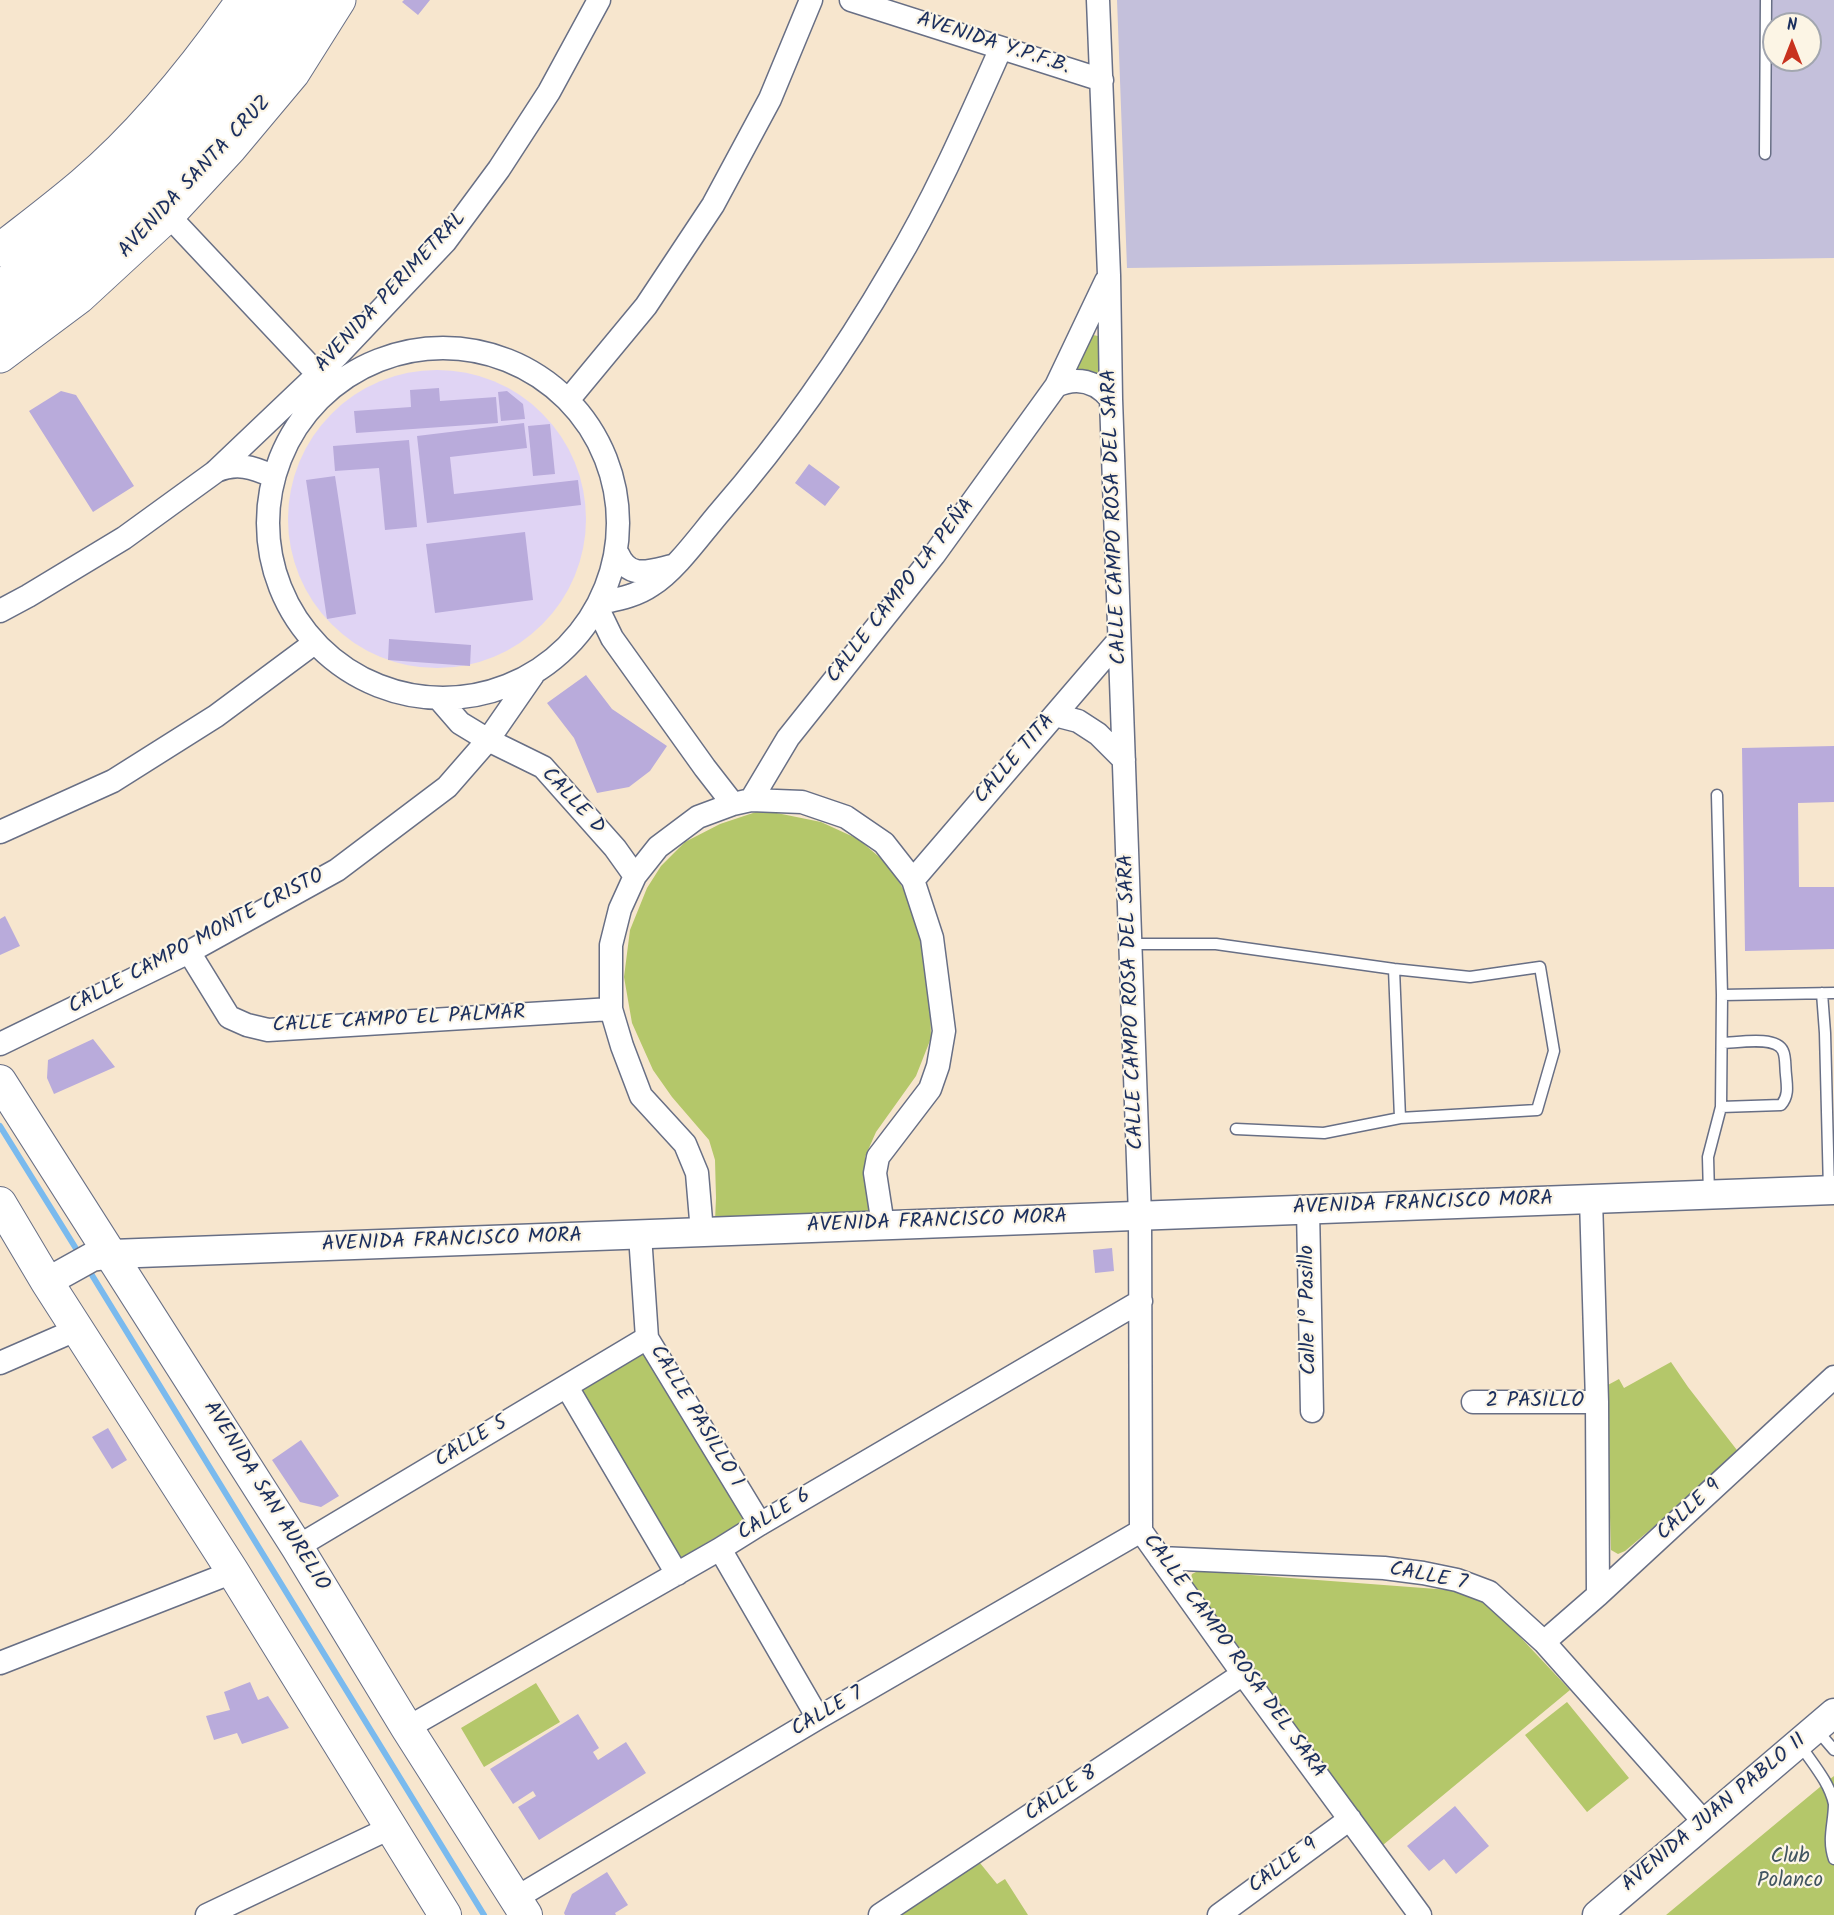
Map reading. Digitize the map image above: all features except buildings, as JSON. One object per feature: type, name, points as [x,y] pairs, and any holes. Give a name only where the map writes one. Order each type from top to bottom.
[{"type":"main road","points":[[0,250],[84,184],[140,128],[195,65],[243,0]]},
{"type":"main road","points":[[0,288],[74,229],[125,182],[178,124],[241,45],[273,0]]},
{"type":"main road","name":"AVENIDA SANTA CRUZ","points":[[0,323],[69,272],[150,196],[212,129],[262,66],[307,0]]},
{"type":"main road","name":"AVENIDA SANTA CRUZ","points":[[0,356],[79,297],[168,215],[231,147],[293,73],[339,0]]},
{"type":"main road","name":"AVENIDA SAN AURELIO","points":[[0,1081],[102,1256],[297,1547],[407,1728],[521,1907]]},
{"type":"main road","points":[[0,1203],[55,1278],[78,1329],[233,1572],[445,1915]]},
{"type":"street","name":"AVENIDA PERIMETRAL","points":[[0,611],[124,538],[214,472],[324,381],[338,356],[445,242],[499,169],[549,92],[599,0]]},
{"type":"street","points":[[569,399],[646,306],[713,205],[770,99],[811,0]]},
{"type":"street","name":"AVENIDA Y.P.F.B.","points":[[850,0],[1101,80]]},
{"type":"street","name":"CALLE CAMPO ROSA DEL SARA","points":[[1098,0],[1140,1216],[1141,1531],[1420,1915]]},
{"type":"street","points":[[599,606],[628,597],[653,585],[674,566],[755,472],[834,363],[899,258],[952,158],[1001,48]]},
{"type":"street","points":[[168,215],[324,381]]},
{"type":"street","name":"CALLE CAMPO LA PEÑA","points":[[742,802],[788,738],[934,555],[1056,386],[1109,275]]},
{"type":"street","points":[[426,348],[478,351],[527,369],[569,399],[602,445],[618,498],[618,554],[611,579],[599,606],[570,647],[533,675],[488,694],[440,700],[371,684],[314,644],[287,607],[271,565],[266,520],[272,476],[295,427],[324,381],[375,361],[426,348]]},
{"type":"street","points":[[1056,386],[1065,382],[1086,381],[1104,390],[1111,399]]},
{"type":"street","name":"AVENIDA PERIMETRAL","points":[[214,472],[228,466],[243,466],[258,469],[272,476]]},
{"type":"street","points":[[618,554],[623,564],[638,572],[674,566]]},
{"type":"street","points":[[599,606],[612,638],[705,768],[742,802]]},
{"type":"street","name":"CALLE TITA","points":[[913,880],[1119,640]]},
{"type":"street","points":[[0,832],[113,781],[216,716],[314,644]]},
{"type":"street","name":"CALLE CAMPO MONTE CRISTO","points":[[0,1044],[189,952],[337,870],[447,787],[488,740],[533,675]]},
{"type":"street","name":"CALLE D","points":[[440,700],[460,723],[488,740],[543,767],[615,848],[635,876]]},
{"type":"street","points":[[1054,715],[1078,721],[1098,734],[1124,760]]},
{"type":"street","points":[[702,1232],[697,1173],[685,1144],[641,1096],[622,1046],[611,1009],[611,945],[620,909],[635,876],[658,847],[698,817],[742,802],[802,802],[846,817],[884,843],[913,880],[932,938],[944,1032],[938,1066],[930,1089],[878,1157],[875,1173],[883,1225]]},
{"type":"street","name":"CALLE CAMPO EL PALMAR","points":[[189,952],[229,1017],[247,1025],[268,1030],[611,1009]]},
{"type":"street","name":"AVENIDA FRANCISCO MORA","points":[[55,1278],[102,1256],[1831,1190]]},
{"type":"street","points":[[1591,1199],[1598,1402],[1599,1595]]},
{"type":"street","name":"Calle 1º Pasillo","points":[[1308,1209],[1312,1411]]},
{"type":"street","name":"CALLE PASILLO 1","points":[[640,1234],[647,1338],[760,1524]]},
{"type":"street","name":"CALLE 6","points":[[407,1728],[720,1549],[1141,1301]]},
{"type":"street","points":[[0,1363],[78,1329]]},
{"type":"street","name":"CALLE 5","points":[[297,1547],[647,1338]]},
{"type":"street","name":"CALLE 9","points":[[1544,1642],[1599,1595],[1834,1377]]},
{"type":"street","points":[[567,1387],[677,1574]]},
{"type":"street","name":"2 PASILLO","points":[[1473,1402],[1598,1402]]},
{"type":"street","name":"CALLE 7","points":[[521,1907],[818,1718],[1141,1531]]},
{"type":"street","points":[[720,1549],[818,1718]]},
{"type":"street","name":"CALLE 7","points":[[1160,1558],[1423,1573],[1457,1580],[1489,1592],[1544,1642],[1704,1822]]},
{"type":"street","points":[[0,1662],[233,1572]]},
{"type":"street","name":"CALLE 8","points":[[880,1915],[1243,1674]]},
{"type":"street","name":"AVENIDA JUAN PABLO II","points":[[1597,1915],[1816,1728]]},
{"type":"street","name":"CALLE 9","points":[[1219,1915],[1350,1819]]},
{"type":"street","points":[[207,1915],[390,1828]]},
{"type":"lane","points":[[1765,154],[1766,0]]},
{"type":"lane","points":[[1709,1195],[1708,1157],[1721,1107],[1722,995],[1717,795]]},
{"type":"lane","points":[[1131,944],[1216,944],[1394,969],[1470,977],[1540,967],[1554,1051],[1537,1110],[1400,1118],[1324,1133],[1236,1129]]},
{"type":"lane","points":[[1394,969],[1400,1118]]},
{"type":"lane","points":[[1822,993],[1829,1033],[1831,1190]]},
{"type":"lane","points":[[1722,995],[1834,993]]},
{"type":"lane","points":[[1721,1107],[1781,1105],[1786,1100],[1787,1092],[1783,1051],[1776,1043],[1764,1041],[1722,1043]]},
{"type":"lane","points":[[1816,1728],[1834,1750]]},
{"type":"lane","points":[[1816,1728],[1826,1782],[1834,1805],[1830,1843],[1834,1859]]},
{"type":"shaded area","points":[[1117,0],[1834,0],[1834,258],[1127,268]]},
{"type":"shaded area","points":[[437,370],[466,373],[494,381],[520,395],[542,414],[561,436],[575,462],[583,490],[586,519],[583,548],[575,576],[561,602],[542,624],[520,643],[494,657],[466,665],[437,668],[408,665],[380,657],[354,643],[332,624],[313,602],[299,576],[291,548],[288,519],[291,490],[299,462],[313,436],[332,414],[354,395],[380,381],[408,373]]},
{"type":"green space","points":[[1093,335],[1098,336],[1099,380],[1074,373]]},
{"type":"green space","points":[[762,810],[821,822],[858,839],[890,866],[909,899],[921,942],[930,992],[931,1038],[916,1076],[876,1132],[865,1157],[868,1189],[879,1212],[715,1221],[715,1160],[709,1140],[672,1097],[653,1070],[632,1023],[624,977],[630,930],[647,888],[661,866],[685,842],[720,824]]},
{"type":"green space","points":[[646,1351],[747,1519],[679,1559],[580,1389]]},
{"type":"green space","points":[[1671,1362],[1740,1454],[1625,1551],[1618,1554],[1611,1550],[1606,1386],[1619,1379],[1624,1388]]},
{"type":"green space","points":[[1198,1571],[1450,1590],[1491,1606],[1570,1690],[1383,1845],[1189,1585],[1192,1574]]},
{"type":"green space","points":[[536,1683],[560,1722],[484,1767],[461,1728]]},
{"type":"green space","points":[[1567,1702],[1629,1778],[1587,1812],[1525,1735]]},
{"type":"green space","name":"Club Polanco","points":[[1834,1776],[1834,1915],[1666,1915],[1826,1782]]},
{"type":"green space","points":[[980,1863],[997,1884],[1005,1879],[1028,1915],[899,1915]]},
{"type":"waterway","points":[[0,1126],[80,1255]]},
{"type":"waterway","points":[[87,1267],[484,1915]]}]
